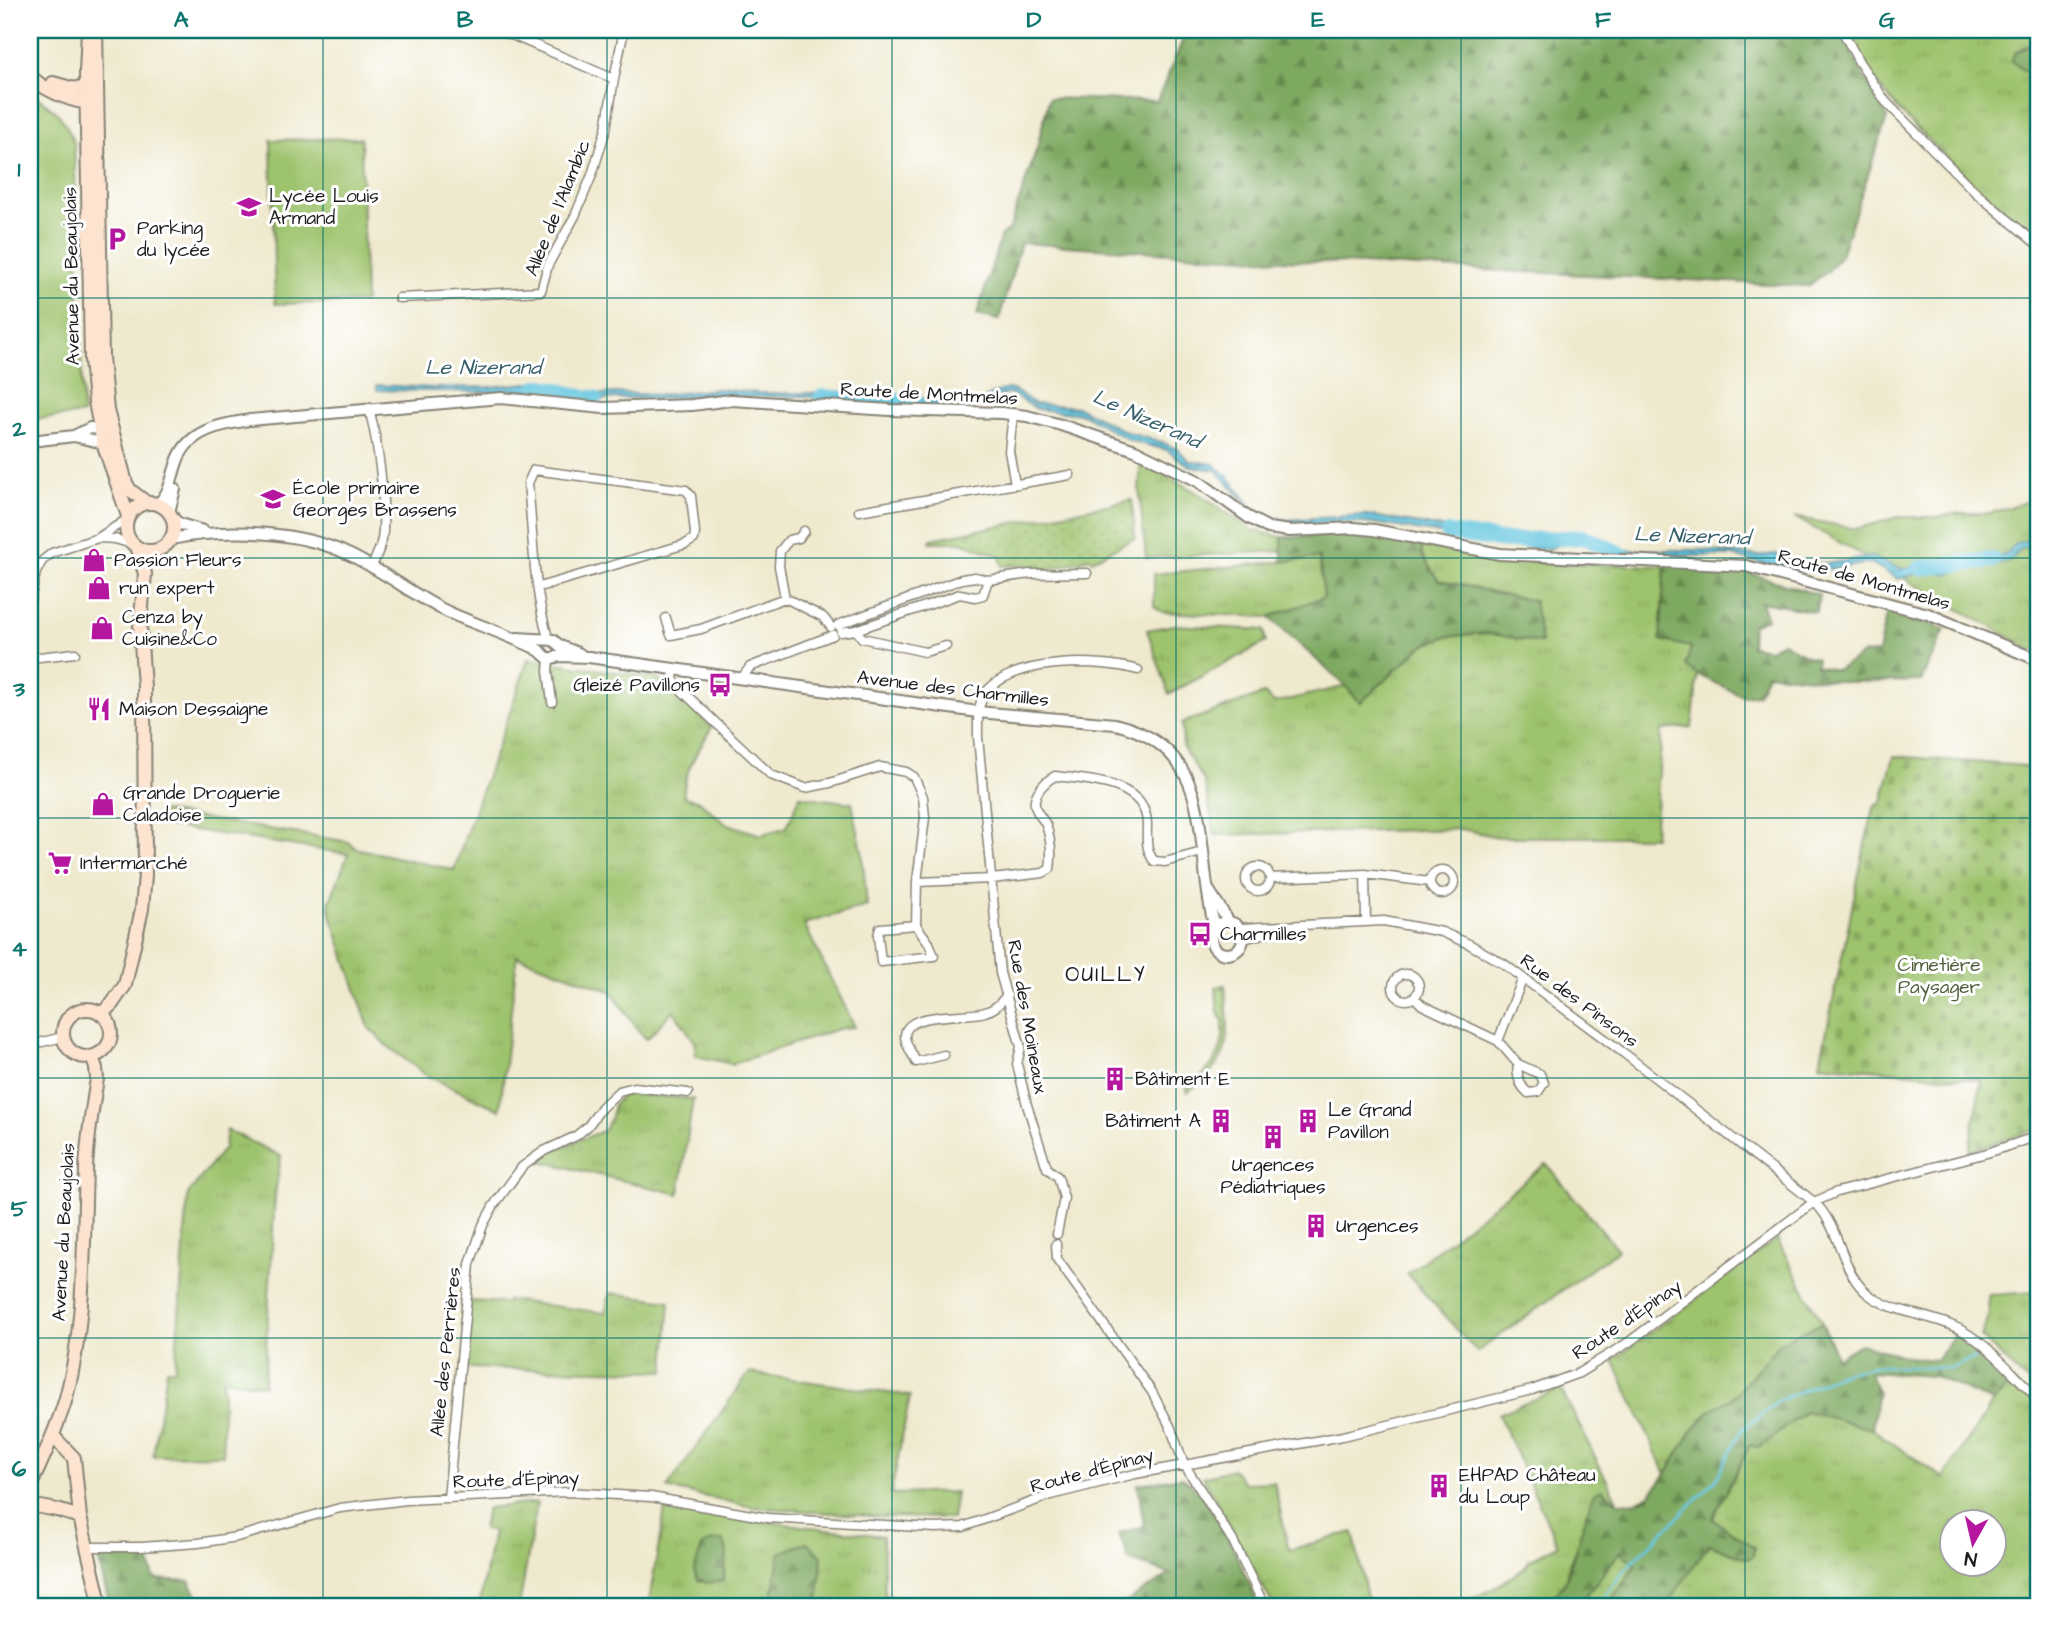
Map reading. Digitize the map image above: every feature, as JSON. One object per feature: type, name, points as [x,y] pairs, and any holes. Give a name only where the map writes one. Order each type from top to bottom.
[{"type":"main road","name":"Avenue du Beaujolais","points":[[88,30],[92,96]]},
{"type":"main road","name":"Avenue du Beaujolais","points":[[96,30],[92,96],[91,359],[104,420],[126,483],[130,490],[161,509]]},
{"type":"main road","points":[[32,78],[92,96]]},
{"type":"main road","name":"Avenue du Beaujolais","points":[[104,420],[103,443],[127,518]]},
{"type":"main road","points":[[101,1014],[125,985],[142,909],[145,875],[144,687],[140,626],[145,573],[135,546],[126,533],[127,518],[135,507],[161,509],[174,532],[145,573]]},
{"type":"main road","points":[[135,546],[146,551],[161,549]]},
{"type":"main road","points":[[81,1009],[92,1009],[101,1014],[107,1020],[111,1037],[101,1053],[92,1057],[79,1056],[67,1048],[63,1037],[64,1024],[71,1014],[81,1009]]},
{"type":"main road","name":"Avenue du Beaujolais","points":[[30,1487],[53,1436],[66,1398],[80,1319],[86,1166],[97,1079],[92,1057]]},
{"type":"main road","points":[[53,1436],[74,1458],[80,1517],[101,1607]]},
{"type":"main road","points":[[30,1505],[80,1517]]},
{"type":"street","points":[[500,30],[614,79],[624,30]]},
{"type":"street","points":[[1842,30],[1886,102],[1975,192],[2038,245]]},
{"type":"street","name":"Allée de l'Alambic","points":[[399,298],[541,291],[548,265],[575,216],[592,175],[606,129],[614,79]]},
{"type":"street","name":"Route de Montmelas","points":[[161,509],[182,450],[193,437],[220,424],[369,408],[501,398],[603,408],[692,405],[731,400],[890,410],[1013,414],[1095,434],[1156,460],[1198,481],[1268,528],[1290,531],[1354,528],[1374,530],[1500,554],[1746,566],[1928,614],[2038,660]]},
{"type":"street","points":[[369,408],[380,473],[384,531],[372,566]]},
{"type":"street","points":[[1013,414],[1009,452],[1015,484]]},
{"type":"street","points":[[74,436],[104,420]]},
{"type":"street","points":[[30,441],[74,436],[103,443]]},
{"type":"street","points":[[539,587],[686,544],[694,538],[695,533],[691,496],[686,490],[534,470],[528,482],[539,587],[548,640],[542,645],[552,653],[548,671],[552,702]]},
{"type":"street","points":[[859,511],[1070,475]]},
{"type":"street","name":"Avenue des Charmilles","points":[[161,509],[180,524],[212,534]]},
{"type":"street","points":[[30,602],[41,561],[51,553],[98,538],[127,518]]},
{"type":"street","points":[[785,598],[779,566],[780,551],[789,540],[799,538],[803,531]]},
{"type":"street","name":"Avenue des Charmilles","points":[[171,538],[212,534],[292,536],[348,554],[438,606],[552,653],[978,712],[1115,724],[1137,729],[1157,741],[1177,761],[1191,785],[1199,811],[1204,881],[1215,928]]},
{"type":"street","points":[[98,538],[115,539],[135,546]]},
{"type":"street","points":[[740,679],[750,667],[962,579],[975,577],[988,580],[1030,573],[1087,573]]},
{"type":"street","points":[[666,618],[671,637],[701,629],[785,598],[823,617],[836,630],[856,629],[960,594],[975,597],[983,595],[988,580]]},
{"type":"street","points":[[856,629],[862,638],[925,652],[946,646]]},
{"type":"street","name":"Avenue des Charmilles","points":[[510,637],[548,640]]},
{"type":"street","points":[[30,658],[75,653]]},
{"type":"street","points":[[978,712],[988,690],[1015,674],[1039,667],[1087,663],[1138,670]]},
{"type":"street","points":[[674,671],[674,679],[679,688],[771,775],[805,788],[880,767],[906,772],[914,777],[923,797],[925,817],[917,882],[916,925],[929,943],[934,956],[881,962],[878,935],[880,929],[916,925]]},
{"type":"street","name":"Rue des Moineaux","points":[[978,712],[1000,973],[1021,1048],[1017,1064],[1027,1105],[1047,1168],[1058,1177],[1064,1198],[1057,1234]]},
{"type":"street","points":[[917,882],[992,879],[1043,873],[1050,869],[1052,858],[1046,827],[1035,810],[1036,797],[1044,782],[1055,776],[1123,789],[1138,799],[1144,811],[1148,848],[1154,861],[1165,862],[1202,852]]},
{"type":"street","points":[[1271,878],[1366,874],[1430,882]]},
{"type":"street","points":[[1366,874],[1366,920]]},
{"type":"street","name":"Avenue des Charmilles","points":[[1204,881],[1229,922]]},
{"type":"street","name":"Rue des Pinsons","points":[[1242,933],[1366,920],[1403,923],[1442,932],[1483,951],[1651,1074],[1814,1202],[1827,1219],[1854,1277],[1868,1294],[1887,1304],[1952,1326],[1970,1335],[2038,1398]]},
{"type":"street","points":[[1229,922],[1242,933],[1241,947],[1236,952],[1223,954],[1212,944],[1211,936],[1219,924],[1229,922]]},
{"type":"street","points":[[1497,1041],[1523,978]]},
{"type":"street","points":[[944,1055],[916,1062],[905,1037],[907,1028],[916,1021],[950,1014],[982,1014],[995,1009],[1007,995]]},
{"type":"street","points":[[1414,997],[1423,1005],[1497,1041],[1518,1064]]},
{"type":"street","points":[[30,1045],[63,1037]]},
{"type":"street","name":"Allée des Perrières","points":[[448,1498],[470,1264],[483,1225],[494,1205],[522,1167],[544,1151],[576,1136],[619,1091],[634,1087],[688,1093]]},
{"type":"street","name":"Route d'Épinay","points":[[87,1547],[198,1543],[237,1537],[340,1508],[407,1500],[567,1492],[651,1497],[768,1518],[936,1528],[963,1527],[1051,1495],[1184,1464],[1343,1436],[1563,1380],[1629,1342],[1814,1202],[1837,1192],[1987,1153],[2038,1136]]},
{"type":"street","points":[[1056,1244],[1057,1259],[1152,1392],[1170,1426],[1184,1464],[1233,1541],[1265,1607]]},
{"type":"green space","points":[[1187,30],[1839,30],[1887,118],[1841,255],[1828,271],[1808,286],[1260,259],[1021,243],[999,320],[977,315],[1001,235],[1009,230],[1037,148],[1049,98],[1157,101]]},
{"type":"green space","points":[[1848,30],[2038,30],[2038,43],[2034,42],[2024,71],[2038,73],[2038,239],[1978,188],[1901,113],[1876,82]]},
{"type":"green space","points":[[2034,42],[2038,43],[2038,73],[2024,71],[2011,61],[2015,52]]},
{"type":"green space","points":[[30,94],[58,114],[74,143],[83,414],[30,420]]},
{"type":"green space","points":[[361,138],[365,302],[275,304],[271,140]]},
{"type":"green space","points":[[1141,462],[1196,492],[1253,530],[1282,537],[1282,551],[1146,558],[1139,489]]},
{"type":"green space","points":[[2038,498],[2038,653],[1794,517],[1856,529],[1898,517],[1991,513]]},
{"type":"green space","points":[[1132,500],[1135,538],[1092,560],[1089,558],[1052,569],[1028,569],[1026,565],[1002,566],[1000,556],[961,542],[930,542],[931,539]]},
{"type":"green space","points":[[1365,535],[1422,545],[1422,555],[1438,580],[1534,601],[1541,643],[1487,633],[1444,637],[1421,647],[1360,703],[1346,686],[1269,617],[1324,597],[1319,558],[1282,561],[1282,537]]},
{"type":"green space","points":[[1422,545],[1482,557],[1545,563],[1665,566],[1660,640],[1691,647],[1686,666],[1698,675],[1692,727],[1662,730],[1654,837],[1498,837],[1462,829],[1215,835],[1204,781],[1183,747],[1182,723],[1264,694],[1274,703],[1346,686],[1360,703],[1421,647],[1444,637],[1487,633],[1541,643],[1534,601],[1438,580],[1422,555]]},
{"type":"green space","points":[[1319,558],[1324,597],[1269,617],[1162,612],[1154,606],[1154,574]]},
{"type":"green space","points":[[1665,566],[1707,567],[1746,572],[1819,595],[1817,612],[1761,602],[1767,619],[1752,625],[1751,646],[1769,649],[1783,642],[1806,656],[1817,658],[1816,666],[1837,670],[1863,654],[1878,653],[1887,610],[1945,629],[1921,681],[1847,682],[1767,673],[1758,694],[1743,696],[1698,675],[1686,666],[1691,647],[1660,640]]},
{"type":"green space","points":[[1174,625],[1264,630],[1266,642],[1169,694],[1147,630]]},
{"type":"green space","points":[[528,659],[657,678],[712,727],[689,769],[684,797],[699,801],[725,823],[761,835],[787,827],[800,796],[852,803],[862,851],[867,906],[804,924],[855,1027],[838,1029],[732,1064],[696,1056],[695,1042],[673,1010],[647,1039],[611,991],[517,956],[500,1110],[427,1076],[385,1044],[369,1028],[329,904],[348,854],[160,825],[159,811],[349,842],[355,848],[454,870]]},
{"type":"green space","name":"Cimetière Paysager","points":[[1894,756],[2038,767],[2038,1129],[1969,1151],[1981,1080],[1820,1064],[1866,839],[1875,805],[1881,804]]},
{"type":"green space","points":[[1225,985],[1228,1033],[1222,1057],[1204,1080],[1188,1092],[1186,1089],[1214,1062],[1222,1045],[1223,1020],[1218,1012],[1216,987]]},
{"type":"green space","points":[[627,1094],[693,1099],[679,1194],[541,1161],[546,1153],[603,1131],[610,1120],[614,1105],[620,1097]]},
{"type":"green space","points":[[227,1130],[281,1156],[275,1194],[264,1385],[223,1379],[223,1455],[153,1456],[167,1369],[175,1369],[188,1194],[224,1148]]},
{"type":"green space","points":[[1546,1164],[1618,1250],[1477,1352],[1407,1274]]},
{"type":"green space","points":[[1777,1239],[1822,1323],[1782,1341],[1732,1399],[1709,1411],[1690,1434],[1666,1474],[1613,1360]]},
{"type":"green space","points":[[2038,1292],[2038,1385],[2034,1388],[1981,1337],[1989,1313],[1988,1295]]},
{"type":"green space","points":[[610,1293],[670,1301],[665,1371],[463,1368],[470,1301],[505,1303],[508,1300],[605,1313]]},
{"type":"green space","points":[[1822,1323],[1837,1358],[1860,1344],[1908,1357],[1936,1360],[1955,1334],[2012,1382],[1993,1402],[1934,1376],[1869,1372],[1878,1391],[1872,1429],[1806,1411],[1759,1448],[1750,1445],[1712,1519],[1754,1547],[1753,1556],[1748,1559],[1709,1544],[1665,1607],[1606,1607],[1636,1565],[1620,1552],[1577,1607],[1544,1607],[1565,1583],[1593,1494],[1602,1489],[1618,1503],[1636,1502],[1650,1495],[1690,1434],[1709,1411],[1732,1398],[1782,1341]]},
{"type":"green space","points":[[749,1373],[910,1396],[891,1494],[956,1492],[952,1518],[884,1517],[752,1507],[667,1488]]},
{"type":"green space","points":[[2012,1382],[2038,1405],[2038,1607],[1665,1607],[1709,1544],[1748,1559],[1753,1547],[1712,1520],[1750,1445],[1759,1448],[1806,1411],[1872,1429],[1943,1478],[1993,1402]]},
{"type":"green space","points":[[1561,1389],[1618,1503],[1602,1489],[1570,1562],[1565,1583],[1544,1607],[1449,1607],[1491,1590],[1526,1567],[1529,1560],[1558,1545],[1498,1414]]},
{"type":"green space","points":[[1233,1469],[1244,1483],[1274,1482],[1289,1550],[1353,1532],[1369,1607],[1274,1607],[1203,1477]]},
{"type":"green space","points":[[1182,1477],[1195,1489],[1217,1519],[1259,1607],[1119,1607],[1170,1574],[1128,1560],[1119,1533],[1144,1527],[1138,1484]]},
{"type":"green space","points":[[537,1503],[519,1607],[479,1607],[493,1531],[483,1530],[487,1508]]},
{"type":"green space","points":[[665,1509],[883,1536],[885,1596],[948,1607],[648,1607]]},
{"type":"green space","points":[[713,1541],[724,1541],[727,1555],[723,1581],[707,1583],[698,1580],[694,1571],[702,1546]]},
{"type":"green space","points":[[807,1542],[822,1557],[818,1607],[770,1607],[780,1553]]},
{"type":"green space","points":[[1620,1552],[1636,1564],[1606,1607],[1577,1607]]},
{"type":"green space","points":[[97,1555],[149,1558],[154,1579],[189,1581],[204,1607],[110,1607]]},
{"type":"water","points":[[545,384],[563,394],[582,396],[614,393],[661,395],[718,389],[759,393],[818,393],[868,401],[914,396],[937,402],[956,403],[975,403],[1008,389],[1035,404],[1078,407],[1128,433],[1177,449],[1190,461],[1213,464],[1227,475],[1254,510],[1287,520],[1367,515],[1459,531],[1472,537],[1495,537],[1538,544],[1573,533],[1588,533],[1623,550],[1701,550],[1759,556],[1776,554],[1791,563],[1800,564],[1832,563],[1872,557],[1901,569],[1929,563],[1951,565],[1999,557],[2009,552],[2017,543],[2038,538],[2038,545],[2022,548],[2012,559],[2001,564],[1961,569],[1948,575],[1929,570],[1898,579],[1871,563],[1816,571],[1791,570],[1732,556],[1618,555],[1588,540],[1570,540],[1548,549],[1536,549],[1498,540],[1475,542],[1455,534],[1381,524],[1340,522],[1292,526],[1271,523],[1254,515],[1216,470],[1190,466],[1167,450],[1129,440],[1083,414],[1037,409],[1012,394],[996,397],[982,407],[933,407],[915,402],[894,405],[846,403],[805,396],[745,397],[717,394],[589,401],[559,397],[547,390],[538,389],[488,392],[377,390],[377,385],[434,388]]},
{"type":"waterway","name":"Le Nizerand","points":[[537,387],[594,398]]},
{"type":"waterway","name":"Le Nizerand","points":[[822,397],[871,401],[915,400]]},
{"type":"waterway","name":"Le Nizerand","points":[[1448,533],[1507,541],[1584,537],[1621,554]]},
{"type":"waterway","name":"Le Nizerand","points":[[1920,568],[1992,560]]},
{"type":"waterway","points":[[1597,1607],[1624,1570],[1715,1481],[1741,1431],[1778,1401],[1845,1372],[1874,1366],[1952,1368],[1976,1357]]},
{"type":"place","name":"Lycée Louis Armand","points":[[249,207]]},
{"type":"place","name":"Parking du lycée","points":[[117,239]]},
{"type":"place","name":"École primaire Georges Brassens","points":[[273,499]]},
{"type":"place","name":"Passion Fleurs","points":[[94,560]]},
{"type":"place","name":"run expert","points":[[99,588]]},
{"type":"place","name":"Cenza by Cuisine&Co","points":[[102,628]]},
{"type":"place","name":"Gleizé Pavillons","points":[[720,685]]},
{"type":"place","name":"Maison Dessaigne","points":[[99,709]]},
{"type":"place","name":"Grande Droguerie Caladoise","points":[[103,804]]},
{"type":"place","name":"Intermarché","points":[[60,863]]},
{"type":"place","name":"Charmilles","points":[[1200,934]]},
{"type":"place","name":"Bâtiment E","points":[[1115,1079]]},
{"type":"place","name":"Bâtiment A","points":[[1221,1121]]},
{"type":"place","name":"Le Grand Pavillon","points":[[1308,1121]]},
{"type":"place","name":"Urgences Pédiatriques","points":[[1273,1137]]},
{"type":"place","name":"Urgences","points":[[1316,1226]]},
{"type":"place","name":"EHPAD Château du Loup","points":[[1439,1486]]},
{"type":"district","name":"OUILLY","points":[[1106,974]]}]
